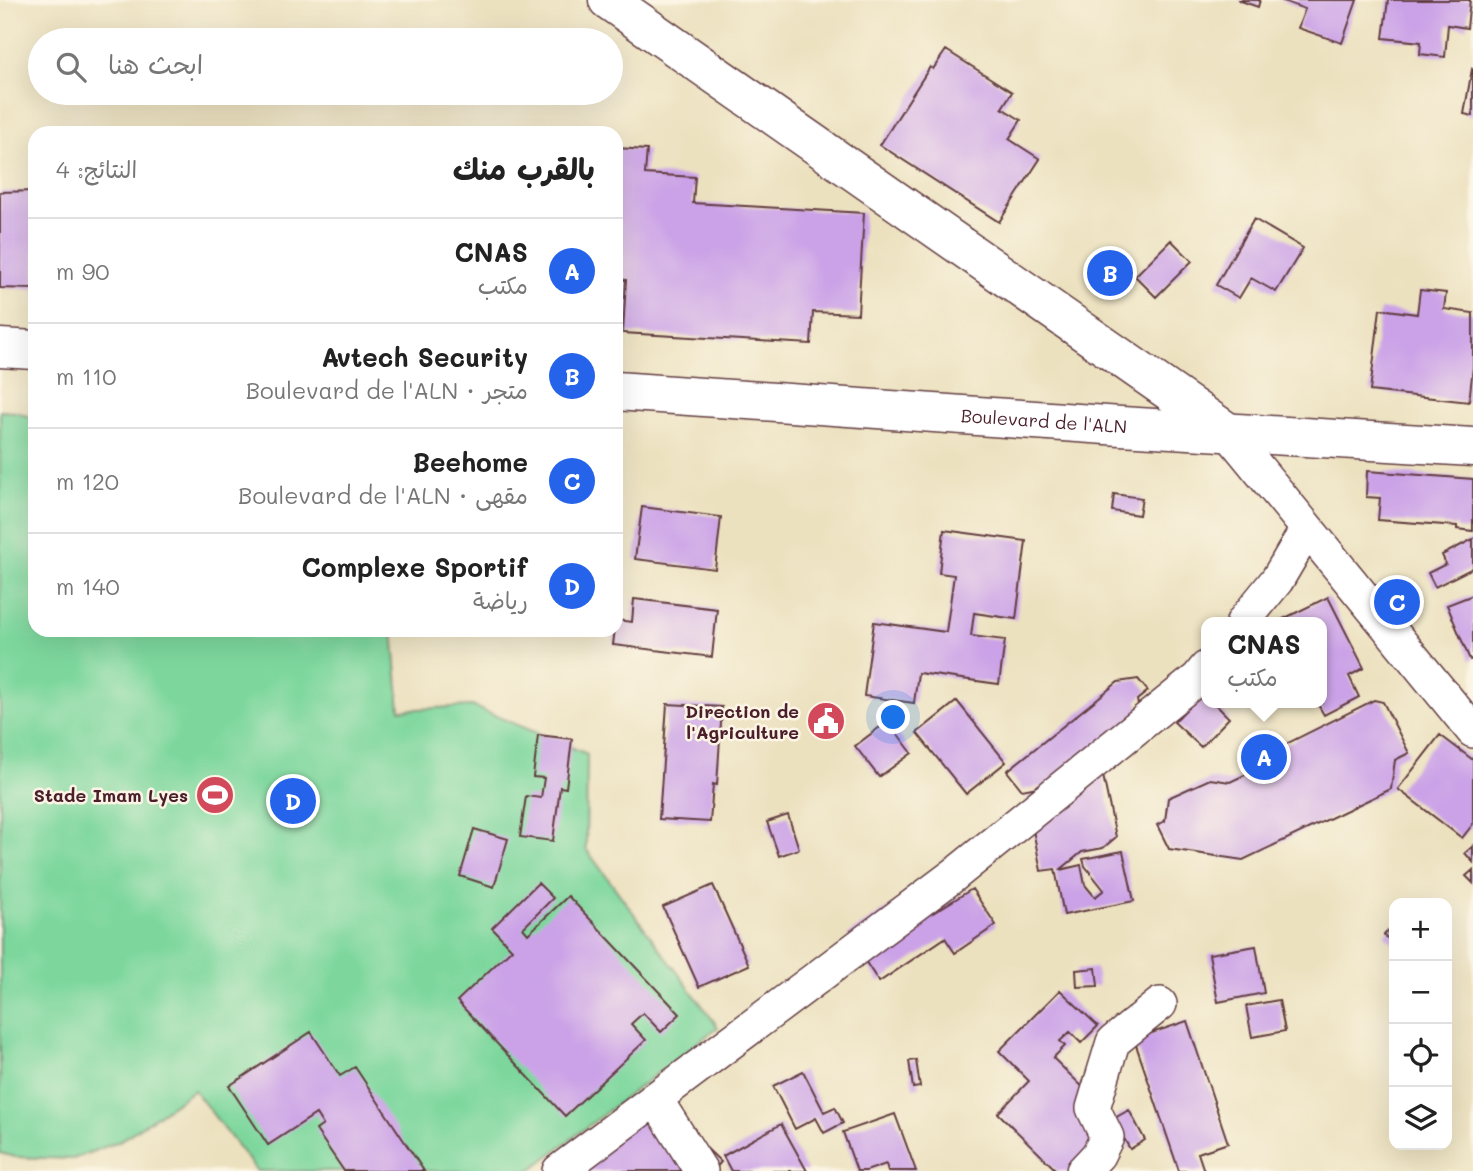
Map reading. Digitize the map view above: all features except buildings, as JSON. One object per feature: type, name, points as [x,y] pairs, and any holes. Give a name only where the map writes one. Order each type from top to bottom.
[{"type":"main road","points":[[608,0],[1229,433]]},
{"type":"main road","points":[[0,348],[28,350]]},
{"type":"main road","name":"Boulevard de l'ALN","points":[[623,391],[1473,447]]},
{"type":"street","points":[[1229,433],[1473,731]]},
{"type":"street","points":[[1247,617],[1278,580],[1307,529]]},
{"type":"street","points":[[559,1171],[954,874],[1201,674]]},
{"type":"street","points":[[1083,1171],[1098,1155],[1107,1137],[1093,1108],[1112,1042],[1160,1004]]},
{"type":"street","points":[[655,1098],[701,1171]]},
{"type":"green space","name":"Stade Imam Lyes","points":[[0,411],[17,412],[28,416],[28,637],[394,637],[400,710],[472,706],[587,754],[586,849],[718,1027],[529,1171],[257,1171],[194,1090],[120,1141],[73,1159],[15,1157],[0,1153]]},
{"type":"place","name":"Avtech Security","points":[[1110,273]]},
{"type":"place","name":"Beehome","points":[[1397,602]]},
{"type":"place","name":"Direction de l'Agriculture","points":[[826,721]]},
{"type":"place","name":"CNAS","points":[[1264,757]]},
{"type":"place","name":"Stade Imam Lyes","points":[[215,795]]},
{"type":"place","name":"Complexe Sportif","points":[[293,801]]}]
